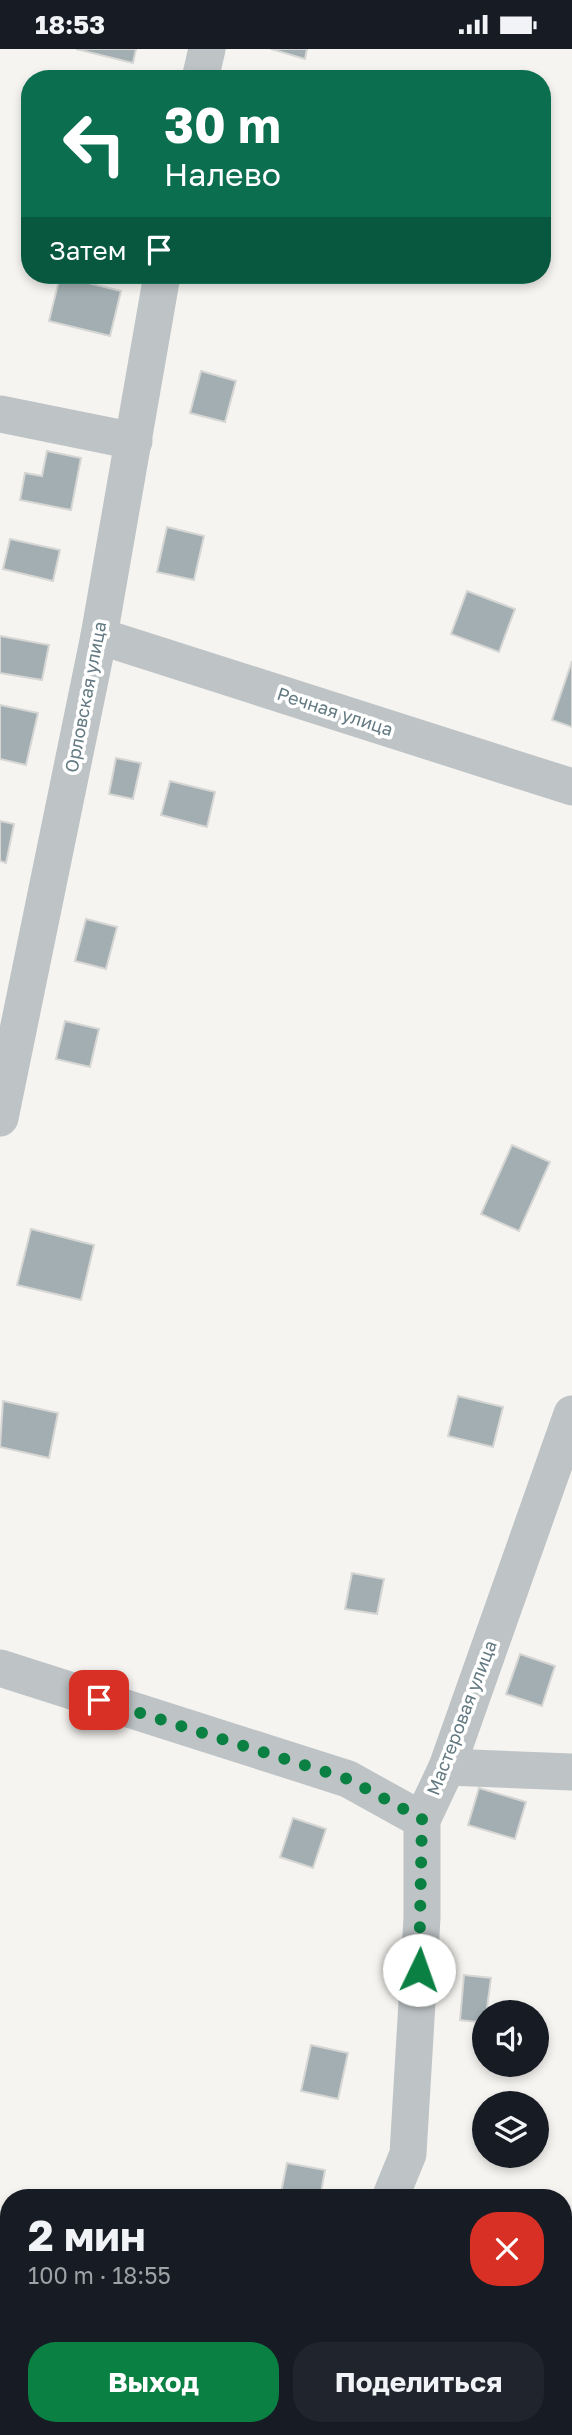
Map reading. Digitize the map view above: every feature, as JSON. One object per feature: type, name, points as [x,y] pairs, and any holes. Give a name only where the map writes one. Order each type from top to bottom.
[{"type":"street","points":[[202,70],[207,49]]},
{"type":"street","name":"Орловская улица","points":[[0,1118],[99,636],[160,284]]},
{"type":"street","points":[[0,414],[134,441]]},
{"type":"street","name":"Речная улица","points":[[99,636],[572,787]]},
{"type":"street","name":"Мастеровая улица","points":[[394,2189],[408,2154],[422,1917],[422,1819],[447,1767],[572,1414]]},
{"type":"street","points":[[0,1668],[348,1779],[422,1819]]},
{"type":"street","points":[[447,1767],[572,1772]]},
{"type":"building","points":[[76,49],[136,49],[133,63]]},
{"type":"building","points":[[271,49],[307,49],[305,59]]},
{"type":"building","points":[[58,284],[93,284],[121,291],[110,336],[49,321]]},
{"type":"building","points":[[201,371],[236,381],[225,422],[190,413]]},
{"type":"building","points":[[47,451],[81,458],[71,510],[20,500],[25,473],[42,476]]},
{"type":"building","points":[[167,527],[204,536],[194,580],[157,572]]},
{"type":"building","points":[[10,539],[60,550],[53,581],[3,569]]},
{"type":"building","points":[[467,591],[515,609],[499,652],[451,634]]},
{"type":"building","points":[[0,636],[49,645],[42,680],[0,673]]},
{"type":"building","points":[[572,661],[572,727],[552,720]]},
{"type":"building","points":[[0,705],[38,713],[26,765],[0,759]]},
{"type":"building","points":[[116,758],[141,763],[133,799],[109,794]]},
{"type":"building","points":[[170,781],[215,792],[207,827],[161,815]]},
{"type":"building","points":[[0,821],[14,824],[6,863],[0,861]]},
{"type":"building","points":[[86,919],[117,927],[106,969],[75,961]]},
{"type":"building","points":[[65,1021],[99,1029],[90,1067],[56,1059]]},
{"type":"building","points":[[512,1145],[550,1162],[519,1231],[481,1214]]},
{"type":"building","points":[[31,1229],[94,1245],[81,1300],[17,1285]]},
{"type":"building","points":[[458,1396],[503,1407],[493,1447],[448,1436]]},
{"type":"building","points":[[3,1401],[58,1413],[49,1458],[0,1447]]},
{"type":"building","points":[[352,1573],[384,1579],[377,1614],[345,1609]]},
{"type":"building","points":[[520,1654],[555,1666],[542,1706],[506,1694]]},
{"type":"building","points":[[479,1788],[526,1802],[515,1839],[468,1825]]},
{"type":"building","points":[[293,1818],[326,1829],[313,1868],[280,1857]]},
{"type":"building","points":[[464,1975],[491,1978],[488,2000],[472,2000],[472,2021],[460,2020]]},
{"type":"building","points":[[311,2045],[348,2053],[338,2099],[301,2091]]},
{"type":"building","points":[[287,2163],[325,2170],[322,2189],[282,2189]]},
{"type":"route","points":[[99,1700],[348,1779],[422,1819],[419,1970]]}]
